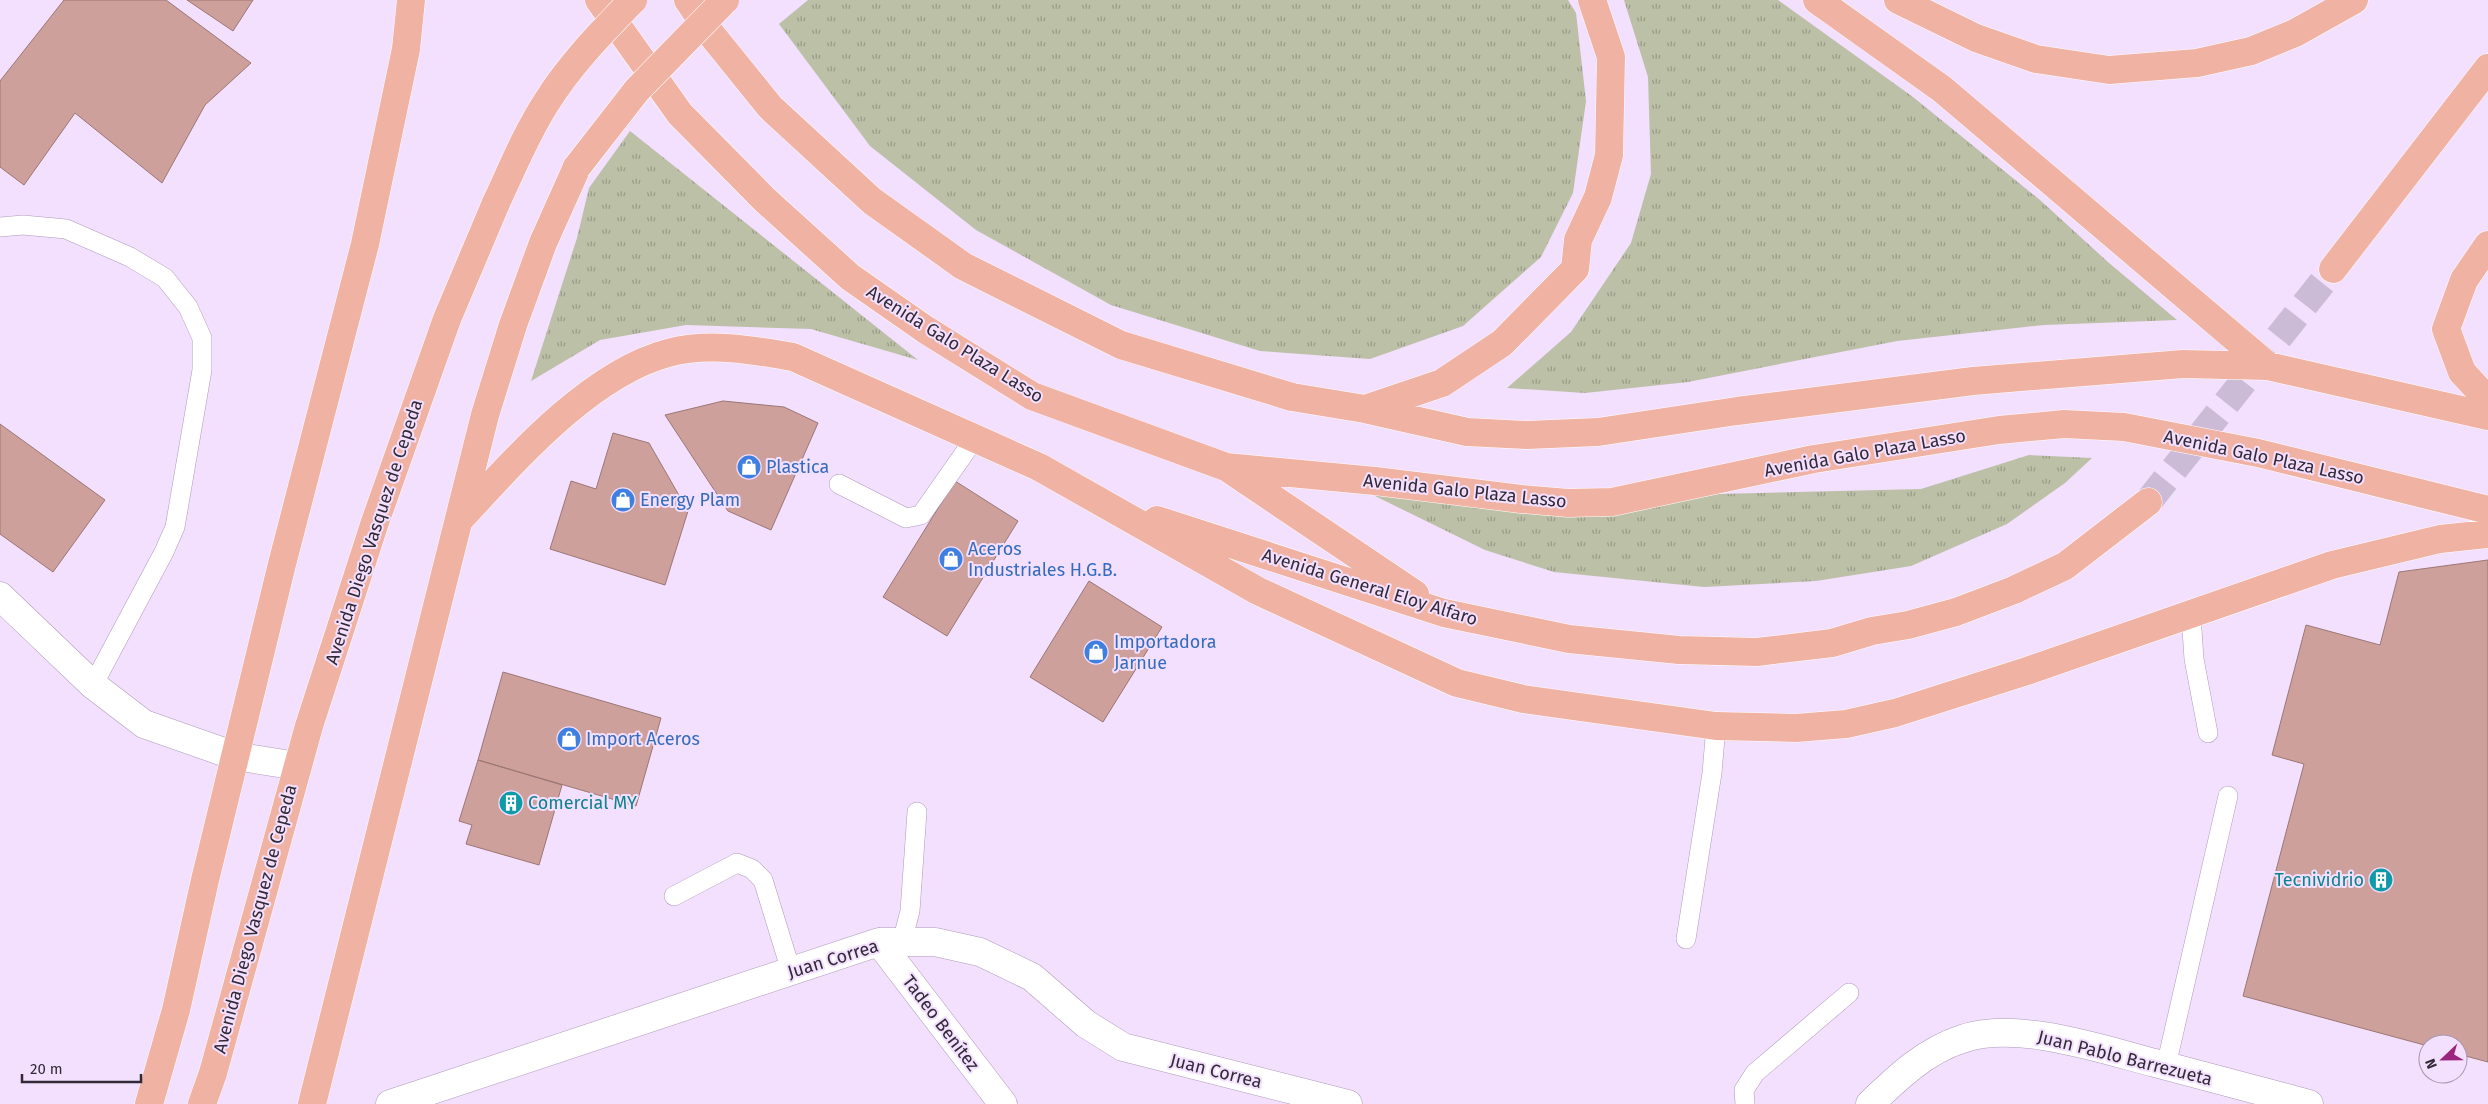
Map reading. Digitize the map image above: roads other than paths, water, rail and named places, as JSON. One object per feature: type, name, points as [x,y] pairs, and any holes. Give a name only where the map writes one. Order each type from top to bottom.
[{"type":"main road","points":[[149,1104],[176,1010],[235,756],[365,244],[406,49],[411,0]]},
{"type":"main road","name":"Avenida Galo Plaza Lasso","points":[[599,0],[680,114],[764,199],[850,278],[926,330],[1032,396],[1226,467],[1375,481],[1521,500],[1568,503],[1612,502],[1814,459],[1999,430],[2064,424],[2124,427],[2258,452],[2488,510]]},
{"type":"main road","name":"Avenida Diego Vasquez de Cepeda","points":[[202,1104],[213,1073],[297,766],[392,476],[447,319],[528,132],[546,102],[584,51],[633,0]]},
{"type":"main road","points":[[688,0],[711,34],[770,107],[872,201],[963,266],[1121,345],[1292,397],[1365,409],[1467,432],[1527,435],[1581,433],[1658,424],[1737,411],[1973,381],[2183,364],[2268,366],[2488,416]]},
{"type":"main road","points":[[312,1104],[485,415],[513,325],[543,243],[577,167],[637,90],[725,0]]},
{"type":"main road","points":[[1365,409],[1442,383],[1502,342],[1575,270],[1578,240],[1598,197],[1609,155],[1611,57],[1592,0]]},
{"type":"main road","points":[[1817,0],[1942,88],[2268,366]]},
{"type":"main road","points":[[1898,0],[1976,38],[2036,58],[2109,70],[2197,63],[2252,51],[2295,33],[2354,0]]},
{"type":"main road","points":[[2333,269],[2488,68]]},
{"type":"main road","points":[[2488,245],[2464,280],[2446,329],[2462,372],[2488,400]]},
{"type":"main road","points":[[460,519],[521,454],[594,390],[621,374],[668,353],[714,349],[755,351],[793,357],[1039,467],[1258,592],[1457,683],[1523,699],[1716,726],[1796,728],[1846,724],[1895,713],[2027,671],[2332,565],[2440,539],[2488,534]]},
{"type":"main road","points":[[1226,467],[1444,613]]},
{"type":"main road","name":"Avenida General Eloy Alfaro","points":[[1103,502],[1444,613],[1569,639],[1679,650],[1757,652],[1832,643],[1956,612],[2014,590],[2065,566],[2148,502]]},
{"type":"street","points":[[0,596],[93,685],[144,724],[235,756],[297,766]]},
{"type":"street","name":"Juan Correa","points":[[390,1104],[791,971],[890,942],[935,942],[980,952],[1032,977],[1086,1024],[1123,1047],[1348,1104]]},
{"type":"street","name":"Tadeo Benítez","points":[[890,942],[1003,1104]]},
{"type":"street","name":"Juan Pablo Barrezueta","points":[[1870,1104],[1916,1063],[1944,1046],[1964,1038],[1989,1033],[2054,1037],[2309,1104]]},
{"type":"lane","points":[[0,227],[23,225],[66,229],[130,257],[165,278],[188,307],[202,338],[202,370],[175,527],[164,552],[93,685]]},
{"type":"lane","points":[[839,484],[906,518],[914,518],[921,515],[975,438]]},
{"type":"lane","points":[[2191,615],[2194,659],[2208,733]]},
{"type":"lane","points":[[1686,939],[1712,773],[1716,726]]},
{"type":"lane","points":[[2166,1066],[2228,796]]},
{"type":"lane","points":[[890,942],[910,911],[917,812]]},
{"type":"lane","points":[[674,896],[737,863],[752,869],[763,880],[791,971]]},
{"type":"lane","points":[[1745,1104],[1744,1090],[1755,1072],[1849,993]]},
{"type":"tunnel","points":[[2148,502],[2333,269]]},
{"type":"place","name":"Plastica","points":[[749,467]]},
{"type":"place","name":"Energy Plam","points":[[623,500]]},
{"type":"place","name":"Aceros Industriales H.G.B.","points":[[951,559]]},
{"type":"place","name":"Importadora Jarnue","points":[[1096,652]]},
{"type":"place","name":"Import Aceros","points":[[569,739]]},
{"type":"place","name":"Comercial MY","points":[[511,803]]},
{"type":"place","name":"Tecnividrio","points":[[2381,880]]}]
